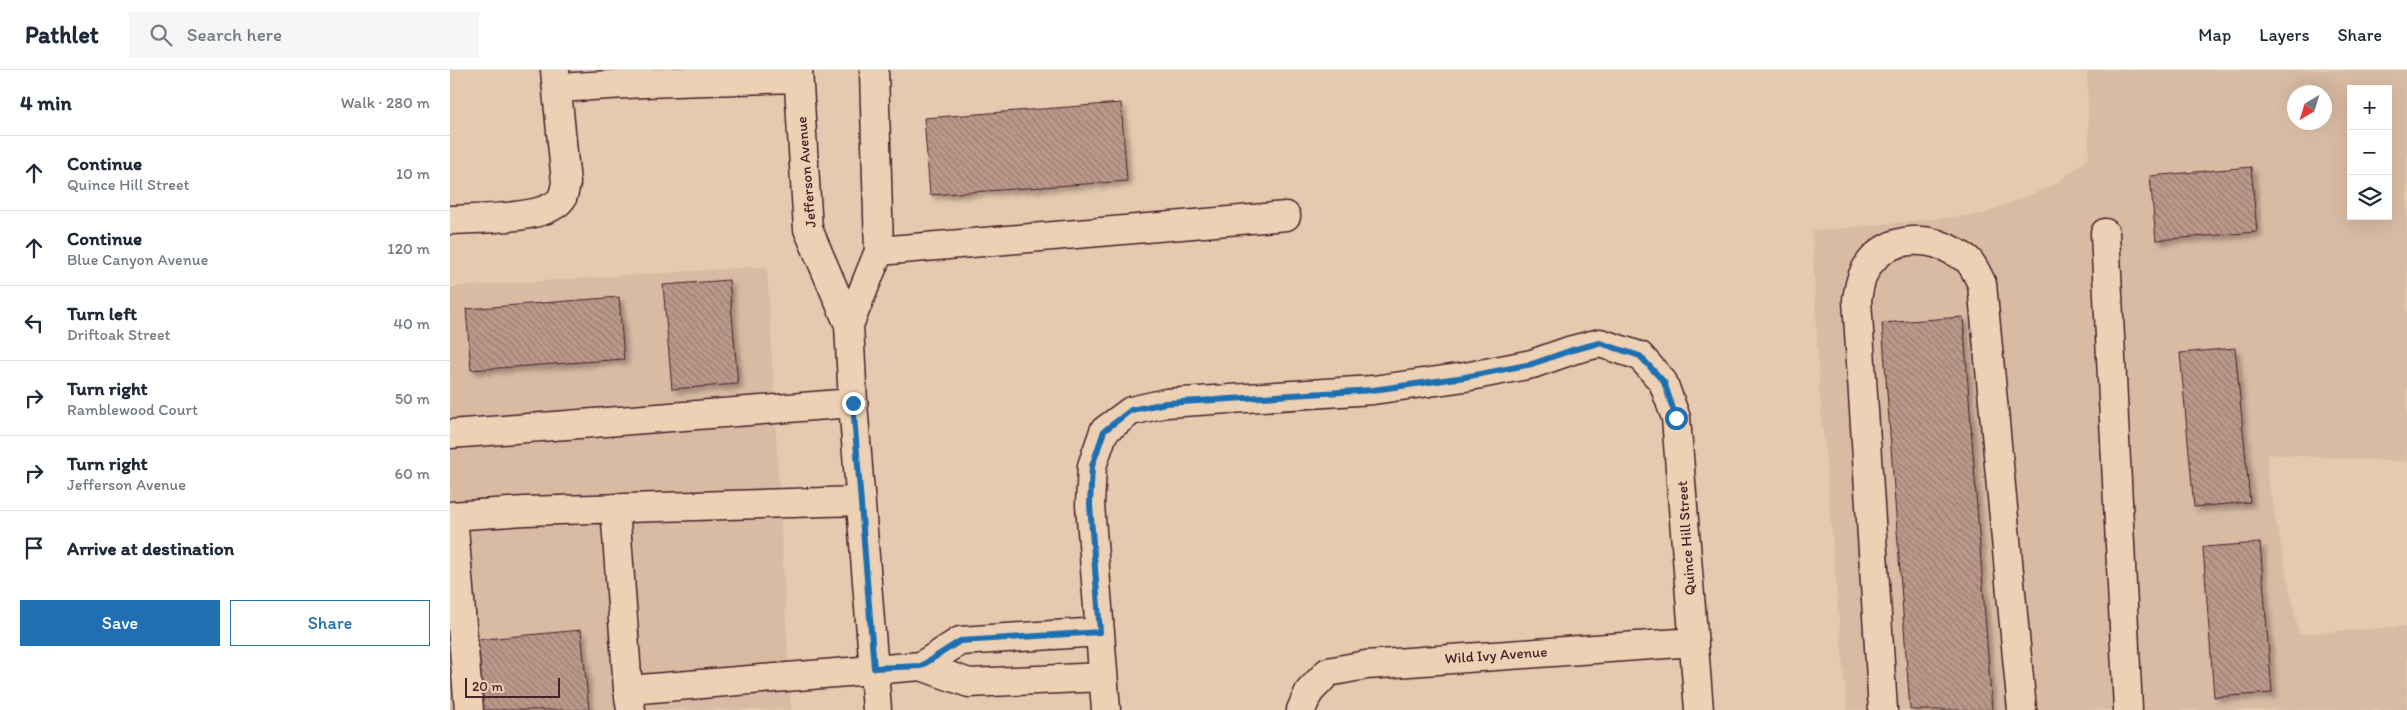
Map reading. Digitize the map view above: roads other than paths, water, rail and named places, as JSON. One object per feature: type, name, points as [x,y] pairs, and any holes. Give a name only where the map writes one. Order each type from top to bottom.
[{"type":"street","name":"Jefferson Avenue","points":[[849,325],[879,251],[874,70]]},
{"type":"street","name":"Jefferson Avenue","points":[[798,74],[808,228],[849,325],[860,501],[877,710]]},
{"type":"street","points":[[450,220],[533,214],[548,209],[562,198],[566,183],[556,79],[798,74]]},
{"type":"street","points":[[879,251],[1286,216]]},
{"type":"street","points":[[2105,234],[2128,710]]},
{"type":"street","points":[[1883,710],[1857,300],[1861,278],[1870,264],[1885,249],[1902,242],[1928,240],[1944,245],[1968,260],[1982,284],[2022,710]]},
{"type":"street","name":"Quince Hill Street","points":[[1100,632],[1090,505],[1092,466],[1104,431],[1131,410],[1166,403],[1373,390],[1465,377],[1532,364],[1572,350],[1600,343],[1640,356],[1664,382],[1676,418],[1699,710]]},
{"type":"street","points":[[450,434],[853,403]]},
{"type":"street","points":[[469,710],[451,516],[616,508],[860,501]]},
{"type":"street","points":[[616,508],[630,700],[874,668],[921,666],[969,683],[1103,677]]},
{"type":"street","points":[[921,666],[960,641],[1100,632],[1106,710]]},
{"type":"street","points":[[1019,637],[1019,681]]},
{"type":"street","name":"Wild Ivy Avenue","points":[[1305,701],[1328,672],[1366,665],[1694,642]]}]
